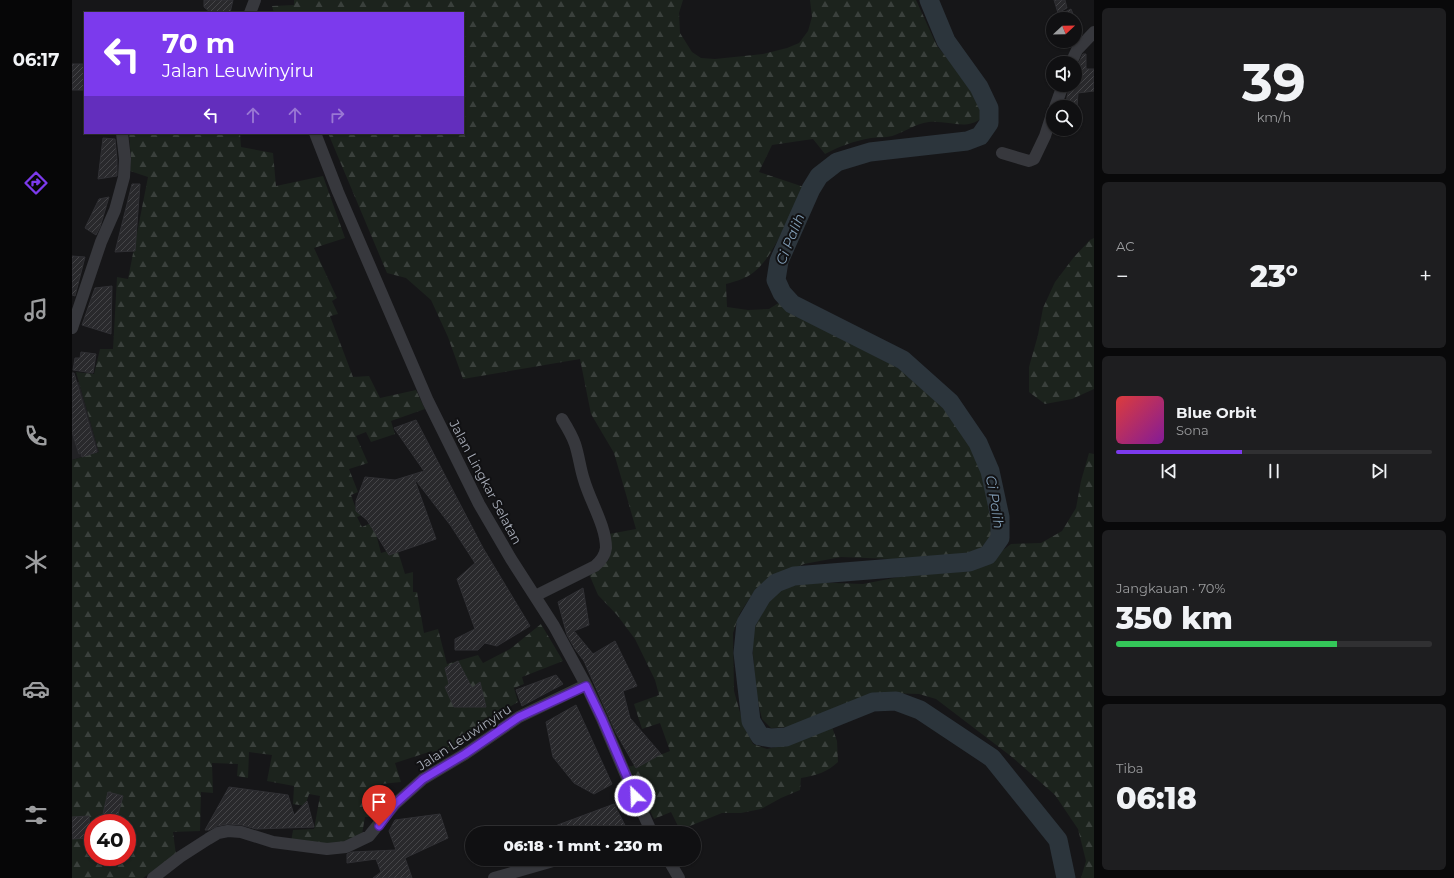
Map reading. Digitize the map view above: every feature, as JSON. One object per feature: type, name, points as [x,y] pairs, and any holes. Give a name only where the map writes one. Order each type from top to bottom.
[{"type":"street","points":[[250,12],[256,0]]},
{"type":"street","points":[[256,0],[260,12]]},
{"type":"street","points":[[1074,56],[1077,50],[1094,32]]},
{"type":"street","points":[[1002,153],[1029,161],[1034,159],[1046,133]]},
{"type":"street","points":[[72,328],[101,242],[115,210],[124,177],[125,159],[122,134]]},
{"type":"street","name":"Jalan Lingkar Selatan","points":[[315,134],[338,192],[428,401],[479,504],[511,559],[554,626],[586,686],[649,826]]},
{"type":"street","points":[[534,596],[595,566],[601,561],[605,554],[606,546],[604,534],[583,480],[575,444],[562,419]]},
{"type":"street","name":"Jalan Leuwinyiru","points":[[152,878],[180,857],[208,839],[218,833],[228,831],[241,832],[273,842],[327,849],[346,847],[369,836],[395,804],[423,779],[477,746],[519,717],[586,686]]},
{"type":"street","points":[[494,878],[536,866]]},
{"type":"street","points":[[672,866],[679,878]]},
{"type":"shaded area","points":[[72,381],[79,382],[99,452],[72,460]]},
{"type":"green space","points":[[294,0],[683,0],[679,13],[680,33],[692,52],[701,58],[715,59],[763,54],[787,48],[799,43],[808,31],[812,17],[810,0],[916,0],[937,46],[973,89],[980,103],[982,118],[970,124],[929,122],[916,125],[892,136],[871,138],[842,146],[825,154],[813,139],[772,145],[759,172],[804,187],[769,256],[754,272],[737,281],[726,284],[727,307],[748,310],[769,309],[780,302],[787,309],[804,320],[898,364],[927,388],[948,409],[966,434],[979,458],[994,517],[991,537],[982,548],[970,554],[946,557],[892,559],[841,557],[804,564],[774,577],[755,590],[740,613],[733,633],[734,691],[743,723],[753,744],[767,749],[781,746],[832,727],[837,741],[838,762],[821,773],[801,778],[800,790],[761,809],[741,813],[722,813],[690,826],[678,826],[671,812],[654,819],[629,767],[670,751],[660,723],[642,729],[634,704],[659,695],[655,680],[635,639],[617,615],[598,595],[589,574],[609,560],[609,534],[636,529],[614,453],[591,414],[580,359],[463,379],[448,337],[431,300],[406,278],[387,273],[328,134],[464,134],[464,12],[274,12],[272,6],[294,5]]},
{"type":"green space","points":[[129,134],[240,134],[241,147],[273,153],[276,186],[323,176],[345,238],[314,248],[337,298],[332,301],[338,314],[330,316],[353,377],[369,376],[380,398],[416,390],[425,409],[391,421],[395,434],[371,442],[366,432],[356,436],[368,463],[349,469],[358,492],[351,495],[356,509],[365,506],[368,513],[357,517],[362,527],[373,522],[381,553],[397,548],[405,574],[413,572],[413,592],[417,592],[424,633],[438,629],[447,664],[478,655],[483,663],[510,649],[541,624],[563,661],[522,677],[524,684],[514,688],[518,702],[460,736],[463,743],[435,758],[432,751],[395,763],[401,782],[381,784],[381,817],[365,817],[362,834],[344,844],[291,842],[293,830],[314,829],[320,796],[309,794],[305,806],[293,804],[294,786],[267,781],[272,755],[249,752],[248,778],[237,776],[238,764],[212,763],[213,793],[201,792],[200,831],[173,832],[176,855],[143,878],[72,878],[72,460],[99,452],[76,372],[94,374],[100,349],[113,349],[117,277],[128,279],[148,177],[130,171],[131,159]]},
{"type":"green space","points":[[1094,238],[1094,389],[1072,399],[1045,404],[1029,392],[1029,367],[1038,335],[1043,308],[1055,282],[1074,257],[1090,240]]},
{"type":"green space","points":[[1089,453],[1094,454],[1094,878],[1081,878],[1086,861],[1078,829],[1055,795],[1012,757],[936,699],[919,694],[886,693],[866,697],[792,727],[771,728],[762,719],[756,693],[753,655],[753,625],[765,601],[775,592],[791,583],[807,582],[863,584],[919,573],[959,572],[983,565],[1011,544],[1041,543],[1062,531],[1076,508],[1081,481]]},
{"type":"building","points":[[204,0],[233,0],[230,12],[210,12],[204,7]]},
{"type":"building","points":[[1054,0],[1065,0],[1067,8],[1058,12]]},
{"type":"building","points":[[1071,9],[1072,12],[1065,12]]},
{"type":"building","points":[[1083,54],[1086,54],[1086,69],[1094,69],[1094,91],[1078,93],[1078,100],[1067,100],[1068,92],[1082,92]]},
{"type":"building","points":[[72,64],[84,64],[84,90],[72,90]]},
{"type":"building","points":[[103,138],[115,139],[117,176],[98,179]]},
{"type":"building","points":[[132,184],[140,184],[135,251],[115,252]]},
{"type":"building","points":[[109,197],[96,235],[85,228],[99,199]]},
{"type":"building","points":[[72,256],[85,257],[75,296],[72,295]]},
{"type":"building","points":[[112,286],[111,334],[82,325],[95,288]]},
{"type":"building","points":[[81,352],[96,354],[93,373],[73,370],[75,358],[80,358]]},
{"type":"building","points":[[72,373],[74,373],[97,452],[82,457],[81,453],[79,454],[72,432]]},
{"type":"building","points":[[416,420],[483,548],[530,626],[497,646],[485,643],[478,650],[455,650],[455,639],[475,629],[457,579],[475,563],[451,526],[414,478],[436,539],[389,555],[367,520],[356,511],[356,501],[365,477],[395,480],[424,471],[394,428]]},
{"type":"building","points":[[583,588],[589,625],[574,631],[593,654],[615,641],[637,686],[623,691],[630,718],[661,754],[636,768],[616,733],[584,661],[567,635],[558,602]]},
{"type":"building","points":[[458,661],[472,688],[480,682],[486,707],[454,707],[445,687],[449,684],[445,668]]},
{"type":"building","points":[[556,675],[563,684],[522,706],[516,690]]},
{"type":"building","points":[[576,705],[612,784],[594,794],[574,783],[553,757],[546,722]]},
{"type":"building","points":[[229,787],[288,795],[294,815],[307,801],[314,827],[256,829],[242,825],[228,824],[205,830]]},
{"type":"building","points":[[108,792],[123,796],[118,814],[103,814]]},
{"type":"building","points":[[614,804],[625,826],[555,826]]},
{"type":"building","points":[[440,814],[448,838],[405,858],[412,878],[373,878],[381,872],[376,859],[347,863],[347,854],[352,852],[396,850],[389,831],[395,820]]},
{"type":"building","points":[[84,816],[84,838],[72,839],[72,817]]},
{"type":"waterway","name":"Ci Palih","points":[[929,0],[946,41],[979,87],[989,108],[989,123],[980,136],[967,141],[870,152],[837,162],[819,176],[811,189],[779,261],[776,280],[782,293],[792,304],[903,360],[950,402],[978,443],[990,471],[1000,517],[1000,538],[988,555],[969,562],[794,576],[776,583],[762,596],[746,623],[743,653],[751,721],[760,736],[771,738],[786,737],[873,702],[896,701],[920,710],[992,758],[1058,840],[1066,878]]},
{"type":"route","points":[[379,826],[395,804],[423,779],[465,754],[519,717],[586,686],[635,796]]}]
